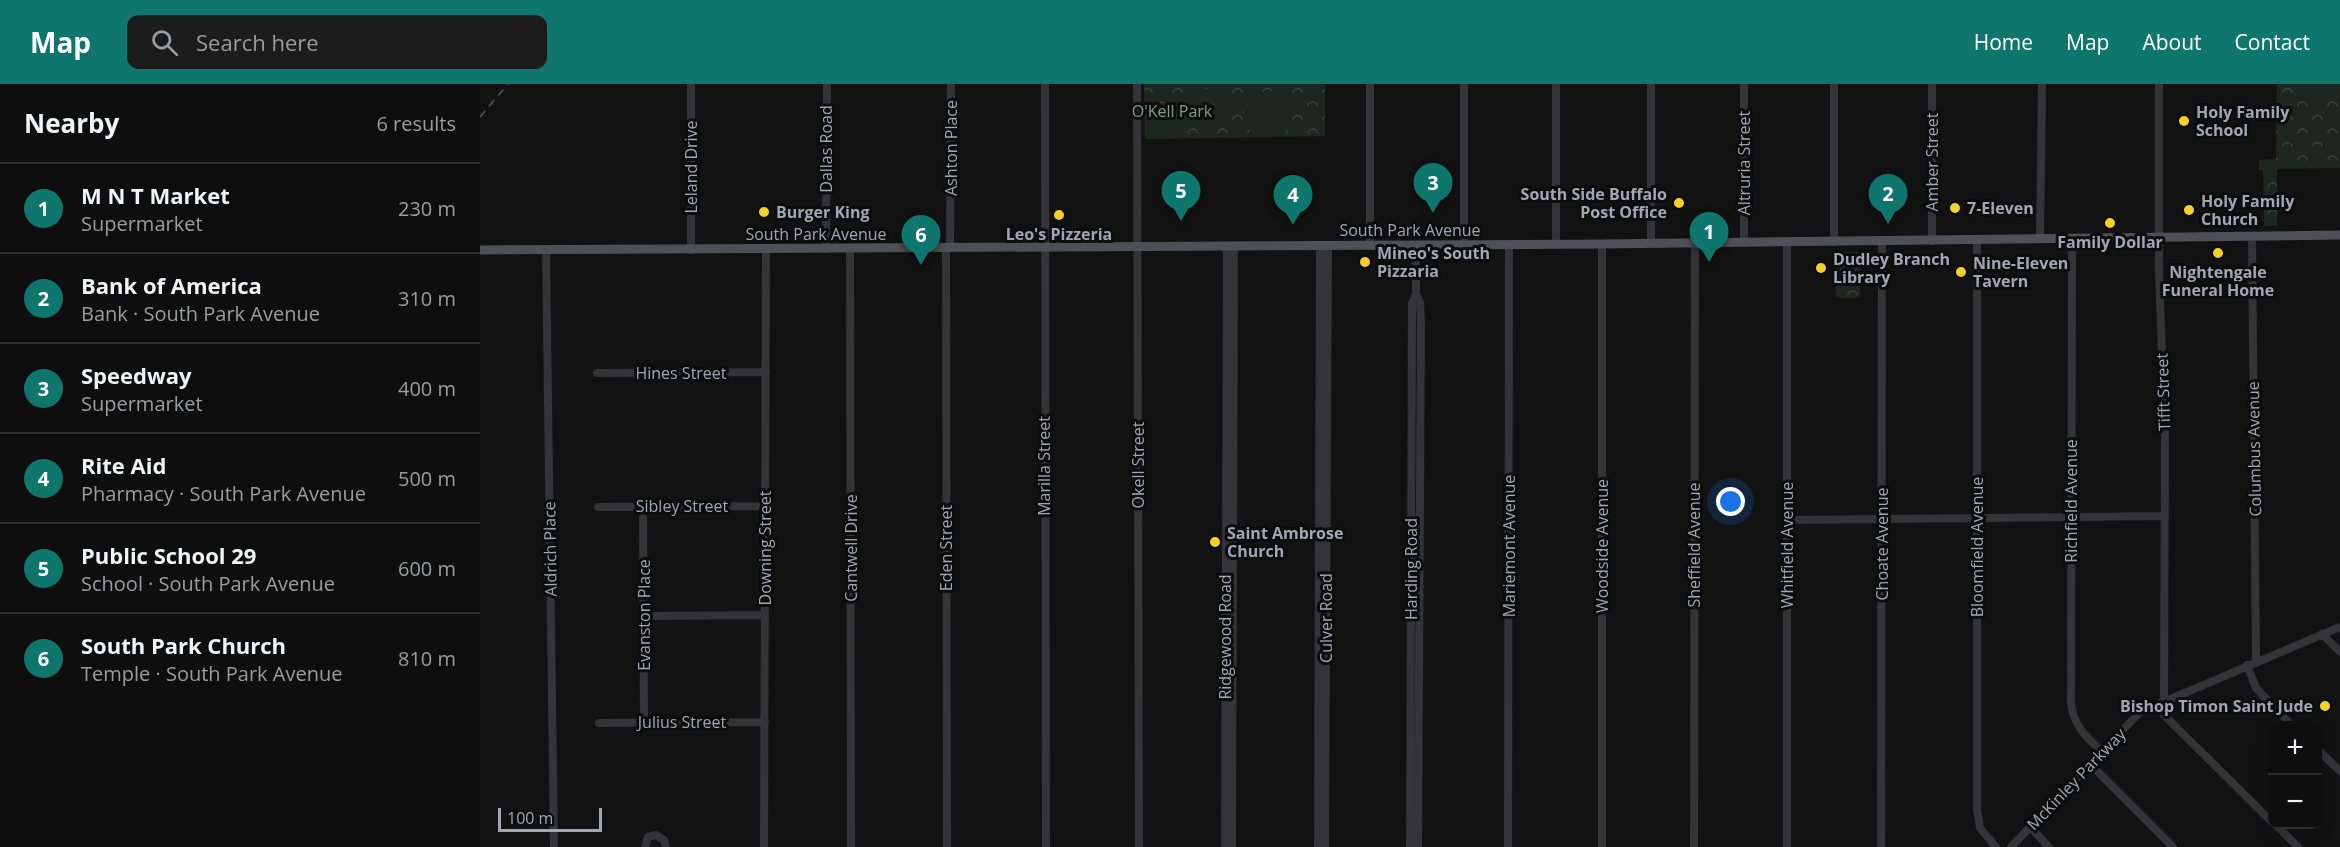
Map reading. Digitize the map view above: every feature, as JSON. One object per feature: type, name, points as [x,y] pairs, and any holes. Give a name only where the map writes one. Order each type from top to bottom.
[{"type":"main road","name":"South Park Avenue","points":[[480,250],[1602,244],[2340,235]]},
{"type":"street","name":"Leland Drive","points":[[691,84],[691,250]]},
{"type":"street","name":"Dallas Road","points":[[826,249],[827,84]]},
{"type":"street","name":"Ashton Place","points":[[948,248],[951,84]]},
{"type":"street","name":"Marilla Street","points":[[1045,84],[1046,847]]},
{"type":"street","name":"Okell Street","points":[[1137,84],[1139,847]]},
{"type":"street","points":[[1370,84],[1370,245]]},
{"type":"street","points":[[1464,84],[1464,245]]},
{"type":"street","points":[[1556,84],[1556,244]]},
{"type":"street","points":[[1651,84],[1651,243]]},
{"type":"street","name":"Altruria Street","points":[[1744,84],[1744,242]]},
{"type":"street","points":[[1834,84],[1834,242]]},
{"type":"street","name":"Amber Street","points":[[1932,84],[1932,241]]},
{"type":"street","points":[[2040,239],[2042,84]]},
{"type":"street","name":"Tifft Street","points":[[2159,84],[2159,237],[2165,516],[2163,701]]},
{"type":"street","name":"Columbus Avenue","points":[[2252,236],[2256,661]]},
{"type":"street","name":"Richfield Avenue","points":[[2072,239],[2072,716],[2077,726],[2102,752]]},
{"type":"street","name":"Bloomfield Avenue","points":[[1977,240],[1977,809],[1980,828],[1996,847]]},
{"type":"street","name":"Choate Avenue","points":[[1881,847],[1882,241]]},
{"type":"street","name":"Whitfield Avenue","points":[[1787,242],[1787,847]]},
{"type":"street","name":"Sheffield Avenue","points":[[1694,847],[1695,243]]},
{"type":"street","name":"Mariemont Avenue","points":[[1508,847],[1509,244]]},
{"type":"street","name":"Woodside Avenue","points":[[1602,244],[1602,847]]},
{"type":"street","name":"Harding Road","points":[[1415,735],[1410,654],[1412,304],[1416,293],[1416,245]]},
{"type":"street","name":"Ridgewood Road","points":[[1230,246],[1229,765],[1232,847]]},
{"type":"street","name":"Culver Road","points":[[1318,847],[1324,246]]},
{"type":"street","name":"Culver Road","points":[[1324,246],[1325,847]]},
{"type":"street","name":"Eden Street","points":[[947,847],[948,248]]},
{"type":"street","name":"Downing Street","points":[[764,847],[766,249]]},
{"type":"street","name":"Cantwell Drive","points":[[850,249],[850,847]]},
{"type":"street","name":"Aldrich Place","points":[[546,250],[554,847]]},
{"type":"street","name":"Harding Road","points":[[1410,847],[1414,812],[1415,735],[1420,655],[1420,300],[1416,293]]},
{"type":"street","name":"Hines Street","points":[[597,373],[766,372]]},
{"type":"street","points":[[1411,418],[1420,419]]},
{"type":"street","points":[[1411,499],[1420,499]]},
{"type":"street","name":"Sibley Street","points":[[598,507],[765,506]]},
{"type":"street","name":"Evanston Place","points":[[644,507],[644,723]]},
{"type":"street","points":[[1787,520],[2165,516]]},
{"type":"street","points":[[1411,575],[1420,576]]},
{"type":"street","points":[[644,616],[765,615]]},
{"type":"street","name":"McKinley Parkway","points":[[2011,847],[2140,712],[2340,627]]},
{"type":"street","points":[[2322,634],[2340,652]]},
{"type":"street","points":[[1410,654],[1420,655]]},
{"type":"street","points":[[2247,665],[2262,695],[2287,721]]},
{"type":"street","points":[[2163,701],[2164,715],[2268,817]]},
{"type":"street","name":"Julius Street","points":[[599,723],[765,722]]},
{"type":"street","points":[[2322,754],[2340,771]]},
{"type":"street","points":[[2090,764],[2174,847]]},
{"type":"street","name":"Ridgewood Road","points":[[1225,847],[1229,765]]},
{"type":"street","name":"Harding Road","points":[[1414,812],[1418,847]]},
{"type":"street","points":[[2030,828],[2049,847]]},
{"type":"street","points":[[2280,829],[2298,847]]},
{"type":"street","points":[[645,847],[648,837],[656,835],[663,838],[666,847]]},
{"type":"green space","name":"O'Kell Park","points":[[1144,84],[1325,84],[1325,136],[1145,139]]},
{"type":"green space","points":[[2277,84],[2340,84],[2340,168],[2277,169],[2277,226],[2264,226],[2263,170],[2259,170],[2259,160],[2276,159]]},
{"type":"green space","points":[[2301,84],[2340,84],[2340,99],[2301,100]]},
{"type":"green space","points":[[1213,88],[1221,91],[1227,103],[1229,121],[1193,124],[1189,122],[1184,91]]},
{"type":"green space","points":[[1287,89],[1288,127],[1283,132],[1251,135],[1246,115],[1249,101],[1261,92]]},
{"type":"green space","points":[[1156,120],[1183,120],[1183,136],[1156,136]]},
{"type":"green space","points":[[1836,252],[1860,252],[1860,298],[1836,298]]},
{"type":"railway","points":[[480,117],[508,84]]},
{"type":"place","name":"Holy Family School","points":[[2184,121]]},
{"type":"place","name":"South Side Buffalo Post Office","points":[[1679,203]]},
{"type":"place","name":"7-Eleven","points":[[1955,208]]},
{"type":"place","name":"Holy Family Church","points":[[2189,210]]},
{"type":"place","name":"Burger King","points":[[764,212]]},
{"type":"place","name":"Speedway","points":[[1433,213]]},
{"type":"place","name":"Leo's Pizzeria","points":[[1059,215]]},
{"type":"place","name":"Public School 29","points":[[1181,221]]},
{"type":"place","name":"Family Dollar","points":[[2110,223]]},
{"type":"place","name":"Bank of America","points":[[1888,224]]},
{"type":"place","name":"Rite Aid","points":[[1293,225]]},
{"type":"place","name":"Nightengale Funeral Home","points":[[2218,253]]},
{"type":"place","name":"Mineo's South Pizzaria","points":[[1365,262]]},
{"type":"place","name":"M N T Market","points":[[1709,262]]},
{"type":"place","name":"South Park Church","points":[[921,265]]},
{"type":"place","name":"Dudley Branch Library","points":[[1821,268]]},
{"type":"place","name":"Nine-Eleven Tavern","points":[[1961,272]]},
{"type":"place","name":"Saint Ambrose Church","points":[[1215,542]]},
{"type":"place","name":"Bishop Timon Saint Jude","points":[[2325,706]]}]
